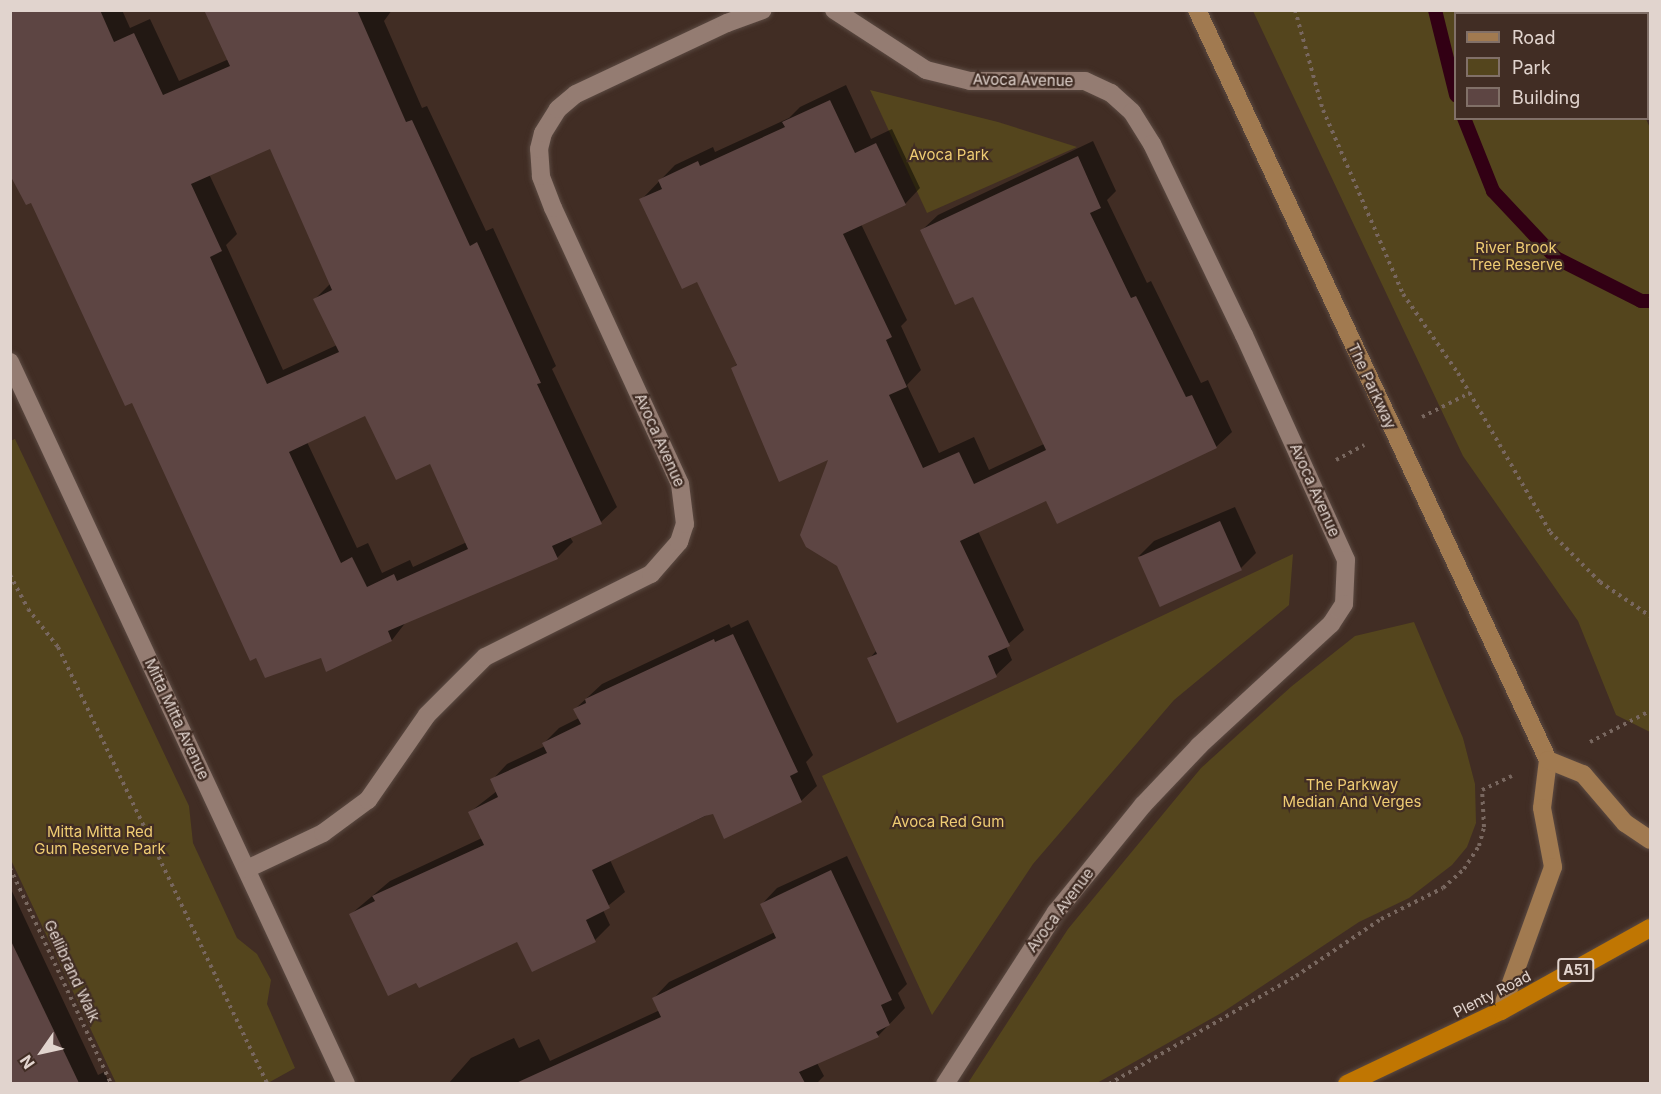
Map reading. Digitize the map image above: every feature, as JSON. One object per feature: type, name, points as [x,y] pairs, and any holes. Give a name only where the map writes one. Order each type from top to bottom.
[{"type":"highway","name":"Plenty Road","points":[[1347,1083],[1501,1011],[1650,928]]},
{"type":"street","name":"Avoca Avenue","points":[[248,869],[323,833],[368,800],[428,715],[485,657],[651,574],[679,542],[685,524],[680,484],[553,208],[541,176],[539,149],[543,133],[558,109],[576,94],[727,23],[763,10]]},
{"type":"street","name":"Avoca Avenue","points":[[834,10],[926,70],[970,81],[1085,81],[1111,93],[1132,112],[1152,144],[1244,335],[1346,560],[1344,604],[1331,624],[1199,746],[1143,806],[1056,912],[945,1083]]},
{"type":"street","name":"The Parkway","points":[[1197,10],[1548,760]]},
{"type":"street","name":"Mitta Mitta Avenue","points":[[11,365],[248,869],[340,1082]]},
{"type":"street","points":[[1501,1011],[1553,867],[1542,808],[1548,760],[1583,774],[1625,823],[1650,840]]},
{"type":"path","points":[[1295,10],[1330,129],[1403,294],[1458,373],[1550,532],[1600,582],[1650,615]]},
{"type":"path","points":[[10,575],[28,609],[62,655],[267,1083]]},
{"type":"path","name":"Gellibrand Walk","points":[[10,868],[111,1083]]},
{"type":"path","points":[[1109,1083],[1296,976],[1381,919],[1405,908]]},
{"type":"green space","name":"River Brook Tree Reserve","points":[[1253,11],[1595,11],[1454,12],[1454,120],[1646,120],[1650,128],[1650,732],[1616,715],[1578,621],[1463,456]]},
{"type":"green space","name":"Avoca Park","points":[[870,90],[998,122],[1077,147],[927,213]]},
{"type":"green space","name":"Mitta Mitta Red Gum Reserve Park","points":[[15,439],[189,806],[193,843],[237,938],[257,954],[271,980],[267,1004],[295,1068],[268,1083],[116,1083],[11,860],[10,441]]},
{"type":"green space","name":"Avoca Red Gum","points":[[1293,554],[1289,605],[1174,700],[1033,864],[932,1015],[822,776]]},
{"type":"green space","name":"The Parkway Median And Verges","points":[[1414,622],[1463,738],[1475,784],[1476,823],[1467,847],[1452,865],[1409,898],[1359,922],[1223,1012],[1097,1083],[968,1083],[1068,929],[1201,768],[1292,686],[1355,636]]},
{"type":"building","points":[[10,10],[100,10],[114,42],[134,33],[163,95],[230,66],[204,10],[357,10],[406,122],[412,120],[470,246],[477,242],[541,383],[537,384],[602,524],[552,546],[558,559],[388,631],[392,641],[326,672],[321,658],[265,678],[256,658],[250,661],[132,403],[125,406],[31,203],[26,205],[10,175]],"holes":[[[270,149],[332,290],[313,299],[339,352],[267,384],[210,257],[222,251],[191,184]],[[365,416],[396,480],[430,464],[468,549],[397,581],[394,574],[367,587],[352,557],[341,563],[289,452]]]},
{"type":"building","points":[[830,100],[855,153],[876,143],[906,205],[843,234],[892,337],[886,340],[907,387],[889,395],[923,468],[959,452],[974,484],[1046,450],[973,297],[955,305],[920,230],[1078,156],[1101,208],[1090,213],[1131,298],[1136,296],[1186,397],[1192,395],[1217,448],[1057,524],[1046,501],[960,541],[1010,646],[988,656],[997,677],[897,723],[867,658],[877,654],[837,566],[806,547],[800,535],[828,460],[779,482],[731,368],[737,365],[697,282],[682,289],[639,199],[662,189],[658,180],[698,161],[700,166],[785,127],[782,122]]},
{"type":"building","points":[[1220,521],[1242,570],[1160,607],[1138,558]]},
{"type":"building","points":[[733,634],[798,772],[790,776],[802,802],[724,839],[713,814],[705,816],[592,870],[610,908],[586,920],[596,942],[532,972],[517,942],[419,988],[416,983],[388,996],[349,914],[375,901],[372,896],[484,845],[468,812],[498,797],[490,779],[547,753],[542,743],[581,724],[573,709],[586,703],[585,699],[714,639],[715,642]]},
{"type":"building","points":[[831,870],[892,1000],[881,1005],[890,1025],[876,1032],[879,1037],[799,1072],[805,1083],[516,1083],[661,1017],[652,998],[776,938],[760,904]]},
{"type":"building","points":[[10,939],[79,1083],[10,1083]]},
{"type":"waterway","points":[[1435,10],[1454,87]]},
{"type":"waterway","points":[[1465,120],[1493,191],[1556,258],[1641,301],[1650,301]]}]
